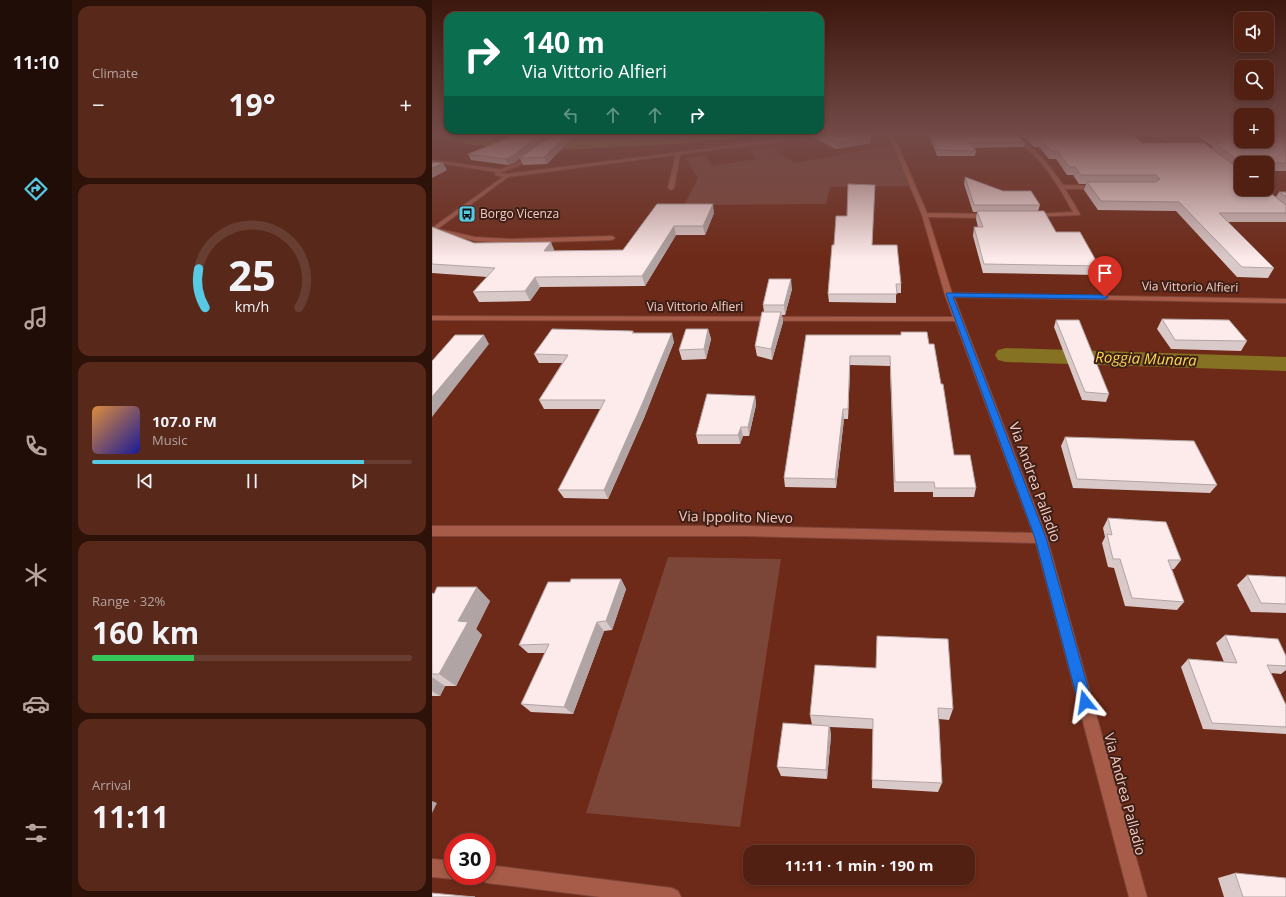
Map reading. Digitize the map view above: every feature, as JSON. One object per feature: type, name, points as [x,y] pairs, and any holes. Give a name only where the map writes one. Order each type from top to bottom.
[{"type":"street","points":[[501,175],[513,175]]},
{"type":"street","points":[[671,188],[674,175]]},
{"type":"street","name":"Via Andrea Palladio","points":[[908,175],[925,215],[949,294],[1040,538],[1138,897]]},
{"type":"street","points":[[1023,216],[1077,214],[1053,175]]},
{"type":"street","points":[[433,230],[506,176]]},
{"type":"street","points":[[1062,187],[1108,188]]},
{"type":"street","points":[[925,215],[992,216]]},
{"type":"street","points":[[433,230],[475,239],[510,241],[612,238]]},
{"type":"street","name":"Via Vittorio Alfieri","points":[[949,294],[1286,301]]},
{"type":"street","name":"Via Vittorio Alfieri","points":[[432,318],[959,319]]},
{"type":"street","name":"Via Ippolito Nievo","points":[[432,532],[745,531],[1040,538]]},
{"type":"street","points":[[432,868],[444,869]]},
{"type":"street","points":[[496,875],[672,897]]},
{"type":"shaded area","points":[[696,175],[905,175],[909,186],[830,187],[826,204],[684,205],[698,178]]},
{"type":"shaded area","points":[[668,557],[781,559],[740,827],[586,813]]},
{"type":"building","points":[[1081,175],[1234,175],[1234,196],[1274,196],[1286,205],[1286,213],[1219,213],[1274,268],[1242,267],[1179,202],[1101,201],[1087,182],[1155,182],[1160,179],[1156,175]]},
{"type":"building","points":[[965,177],[1003,191],[1031,191],[1040,205],[974,205]]},
{"type":"building","points":[[848,184],[875,185],[872,245],[897,245],[901,284],[896,284],[897,294],[828,294],[836,216],[847,216]]},
{"type":"building","points":[[1279,192],[1286,192],[1286,197]]},
{"type":"building","points":[[657,204],[713,204],[703,226],[674,226],[642,276],[535,277],[525,291],[473,292],[495,268],[432,264],[432,227],[474,243],[551,242],[544,251],[623,250]]},
{"type":"building","points":[[977,211],[1044,211],[1056,232],[1080,232],[1099,266],[984,264],[974,227],[983,227]]},
{"type":"building","points":[[769,279],[791,279],[784,305],[763,305]]},
{"type":"building","points":[[762,312],[781,312],[771,349],[755,346]]},
{"type":"building","points":[[1162,319],[1229,320],[1247,341],[1175,340]]},
{"type":"building","points":[[1056,320],[1079,320],[1109,394],[1085,392]]},
{"type":"building","points":[[552,329],[633,331],[632,333],[672,333],[604,490],[558,490],[605,400],[539,400],[568,355],[534,354]]},
{"type":"building","points":[[686,329],[708,329],[704,349],[679,350]]},
{"type":"building","points":[[901,332],[927,332],[929,344],[934,344],[941,384],[943,384],[954,455],[970,455],[976,488],[935,488],[934,482],[895,482],[890,356],[850,356],[848,409],[843,409],[835,479],[784,478],[806,335],[901,335]]},
{"type":"building","points":[[455,335],[484,335],[432,397],[432,361]]},
{"type":"building","points":[[707,394],[755,396],[748,427],[741,427],[738,435],[696,435]]},
{"type":"building","points":[[1065,437],[1194,441],[1217,485],[1077,479]]},
{"type":"building","points":[[1108,518],[1166,522],[1181,560],[1168,560],[1184,602],[1132,598],[1120,559],[1113,559],[1107,534],[1112,535]]},
{"type":"building","points":[[1247,575],[1286,577],[1286,604],[1261,603]]},
{"type":"building","points":[[571,579],[621,579],[606,621],[597,622],[564,707],[521,704],[549,644],[519,645],[548,582],[570,582]]},
{"type":"building","points":[[437,587],[477,587],[458,621],[468,622],[439,674],[432,674],[432,593],[434,594]]},
{"type":"building","points":[[1225,635],[1278,639],[1286,656],[1286,666],[1267,665],[1286,705],[1286,727],[1212,723],[1188,659],[1237,663]]},
{"type":"building","points":[[877,636],[948,639],[953,709],[938,708],[942,783],[872,780],[873,719],[810,715],[815,665],[876,668]]},
{"type":"building","points":[[783,723],[829,726],[826,770],[777,767]]},
{"type":"building","points":[[1235,873],[1286,878],[1286,897],[1243,897]]},
{"type":"building","points":[[432,893],[475,897],[432,897]]},
{"type":"waterway","name":"Roggia Munara","points":[[1006,355],[1286,364]]},
{"type":"place","name":"Borgo Vicenza","points":[[467,214]]},
{"type":"route","points":[[1085,702],[1040,538],[949,294],[1105,297]]}]
